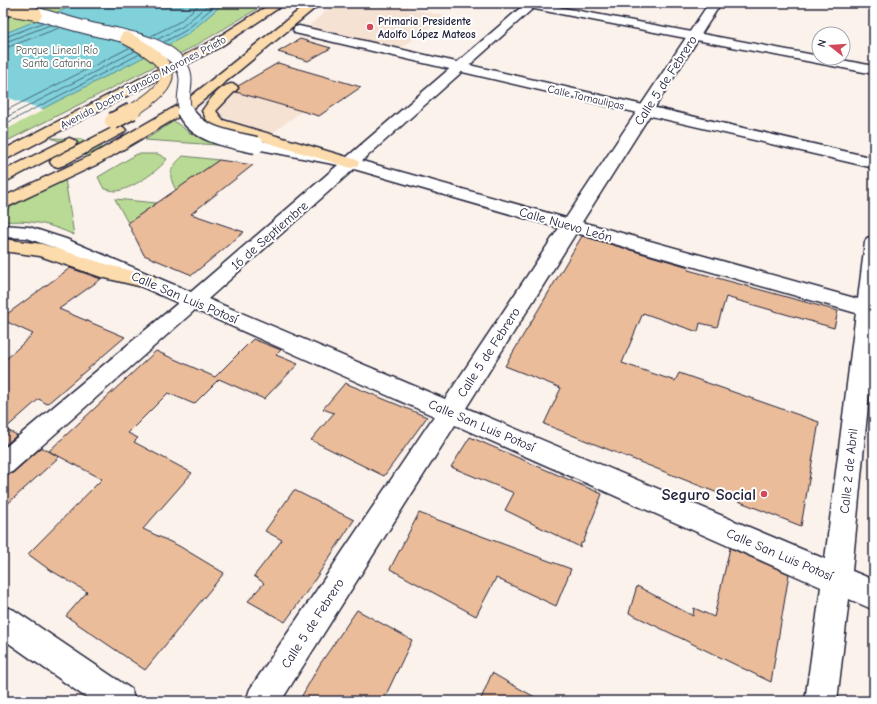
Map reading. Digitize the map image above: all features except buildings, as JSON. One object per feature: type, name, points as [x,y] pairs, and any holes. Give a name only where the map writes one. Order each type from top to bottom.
[{"type":"highway","points":[[3,15],[30,3]]},
{"type":"highway","name":"Avenida Doctor Ignacio Morones Prieto","points":[[3,156],[216,44],[280,3]]},
{"type":"highway","points":[[3,189],[116,131],[174,97],[232,55],[296,3]]},
{"type":"highway","points":[[3,204],[94,160],[190,104],[223,79],[315,3]]},
{"type":"highway","points":[[330,3],[215,102],[210,108],[210,115],[213,119],[226,126],[351,163]]},
{"type":"highway","points":[[3,8],[36,14]]},
{"type":"highway","points":[[3,178],[113,121],[158,92],[165,85],[168,78],[168,71],[159,59],[126,38]]},
{"type":"highway","points":[[3,245],[42,250],[108,272],[147,281]]},
{"type":"street","name":"Calle 5 de Febrero","points":[[262,701],[715,3]]},
{"type":"street","points":[[867,3],[874,4]]},
{"type":"street","name":"Calle Nuevo León","points":[[3,4],[126,38],[166,52],[181,64],[187,79],[184,108],[187,116],[195,124],[207,131],[223,137],[256,145],[351,163],[870,310]]},
{"type":"street","points":[[527,4],[874,70]]},
{"type":"street","name":"16 de Septiembre","points":[[3,464],[351,163],[527,4]]},
{"type":"street","name":"Calle Tamaulipas","points":[[299,30],[874,163]]},
{"type":"street","name":"Calle San Luis Potosí","points":[[3,231],[29,233],[44,237],[874,595]]},
{"type":"street","name":"Calle 2 de Abril","points":[[821,701],[870,310],[874,242]]},
{"type":"street","points":[[3,621],[119,701]]},
{"type":"shaded area","name":"Primaria Presidente Adolfo López Mateos","points":[[335,3],[414,3],[407,8],[445,16],[400,49],[311,28],[310,25]]},
{"type":"shaded area","points":[[230,91],[302,111],[271,134],[215,114],[212,108]]},
{"type":"green space","name":"Parque Lineal Río Santa Catarina","points":[[19,3],[267,3],[195,46],[3,143],[3,11]]},
{"type":"green space","points":[[174,121],[190,133],[231,146],[145,140]]},
{"type":"green space","points":[[51,138],[82,139],[91,147],[101,144],[104,159],[93,152],[90,159],[73,146]]},
{"type":"green space","points":[[137,154],[158,154],[167,159],[158,169],[136,184],[116,191],[104,189],[98,177]]},
{"type":"green space","points":[[183,156],[219,160],[176,190],[171,180],[171,172],[175,164]]},
{"type":"green space","points":[[65,179],[74,235],[40,223],[22,221],[3,222],[3,211]]},
{"type":"green space","points":[[115,199],[157,203],[128,223]]},
{"type":"water","name":"Parque Lineal Río Santa Catarina","points":[[80,3],[224,3],[187,35],[3,129],[3,34]]},
{"type":"pier","points":[[3,96],[44,110],[3,131]]},
{"type":"railway","points":[[3,8],[15,3]]},
{"type":"place","name":"Primaria Presidente Adolfo López Mateos","points":[[370,27]]},
{"type":"place","name":"Seguro Social","points":[[764,494]]}]
